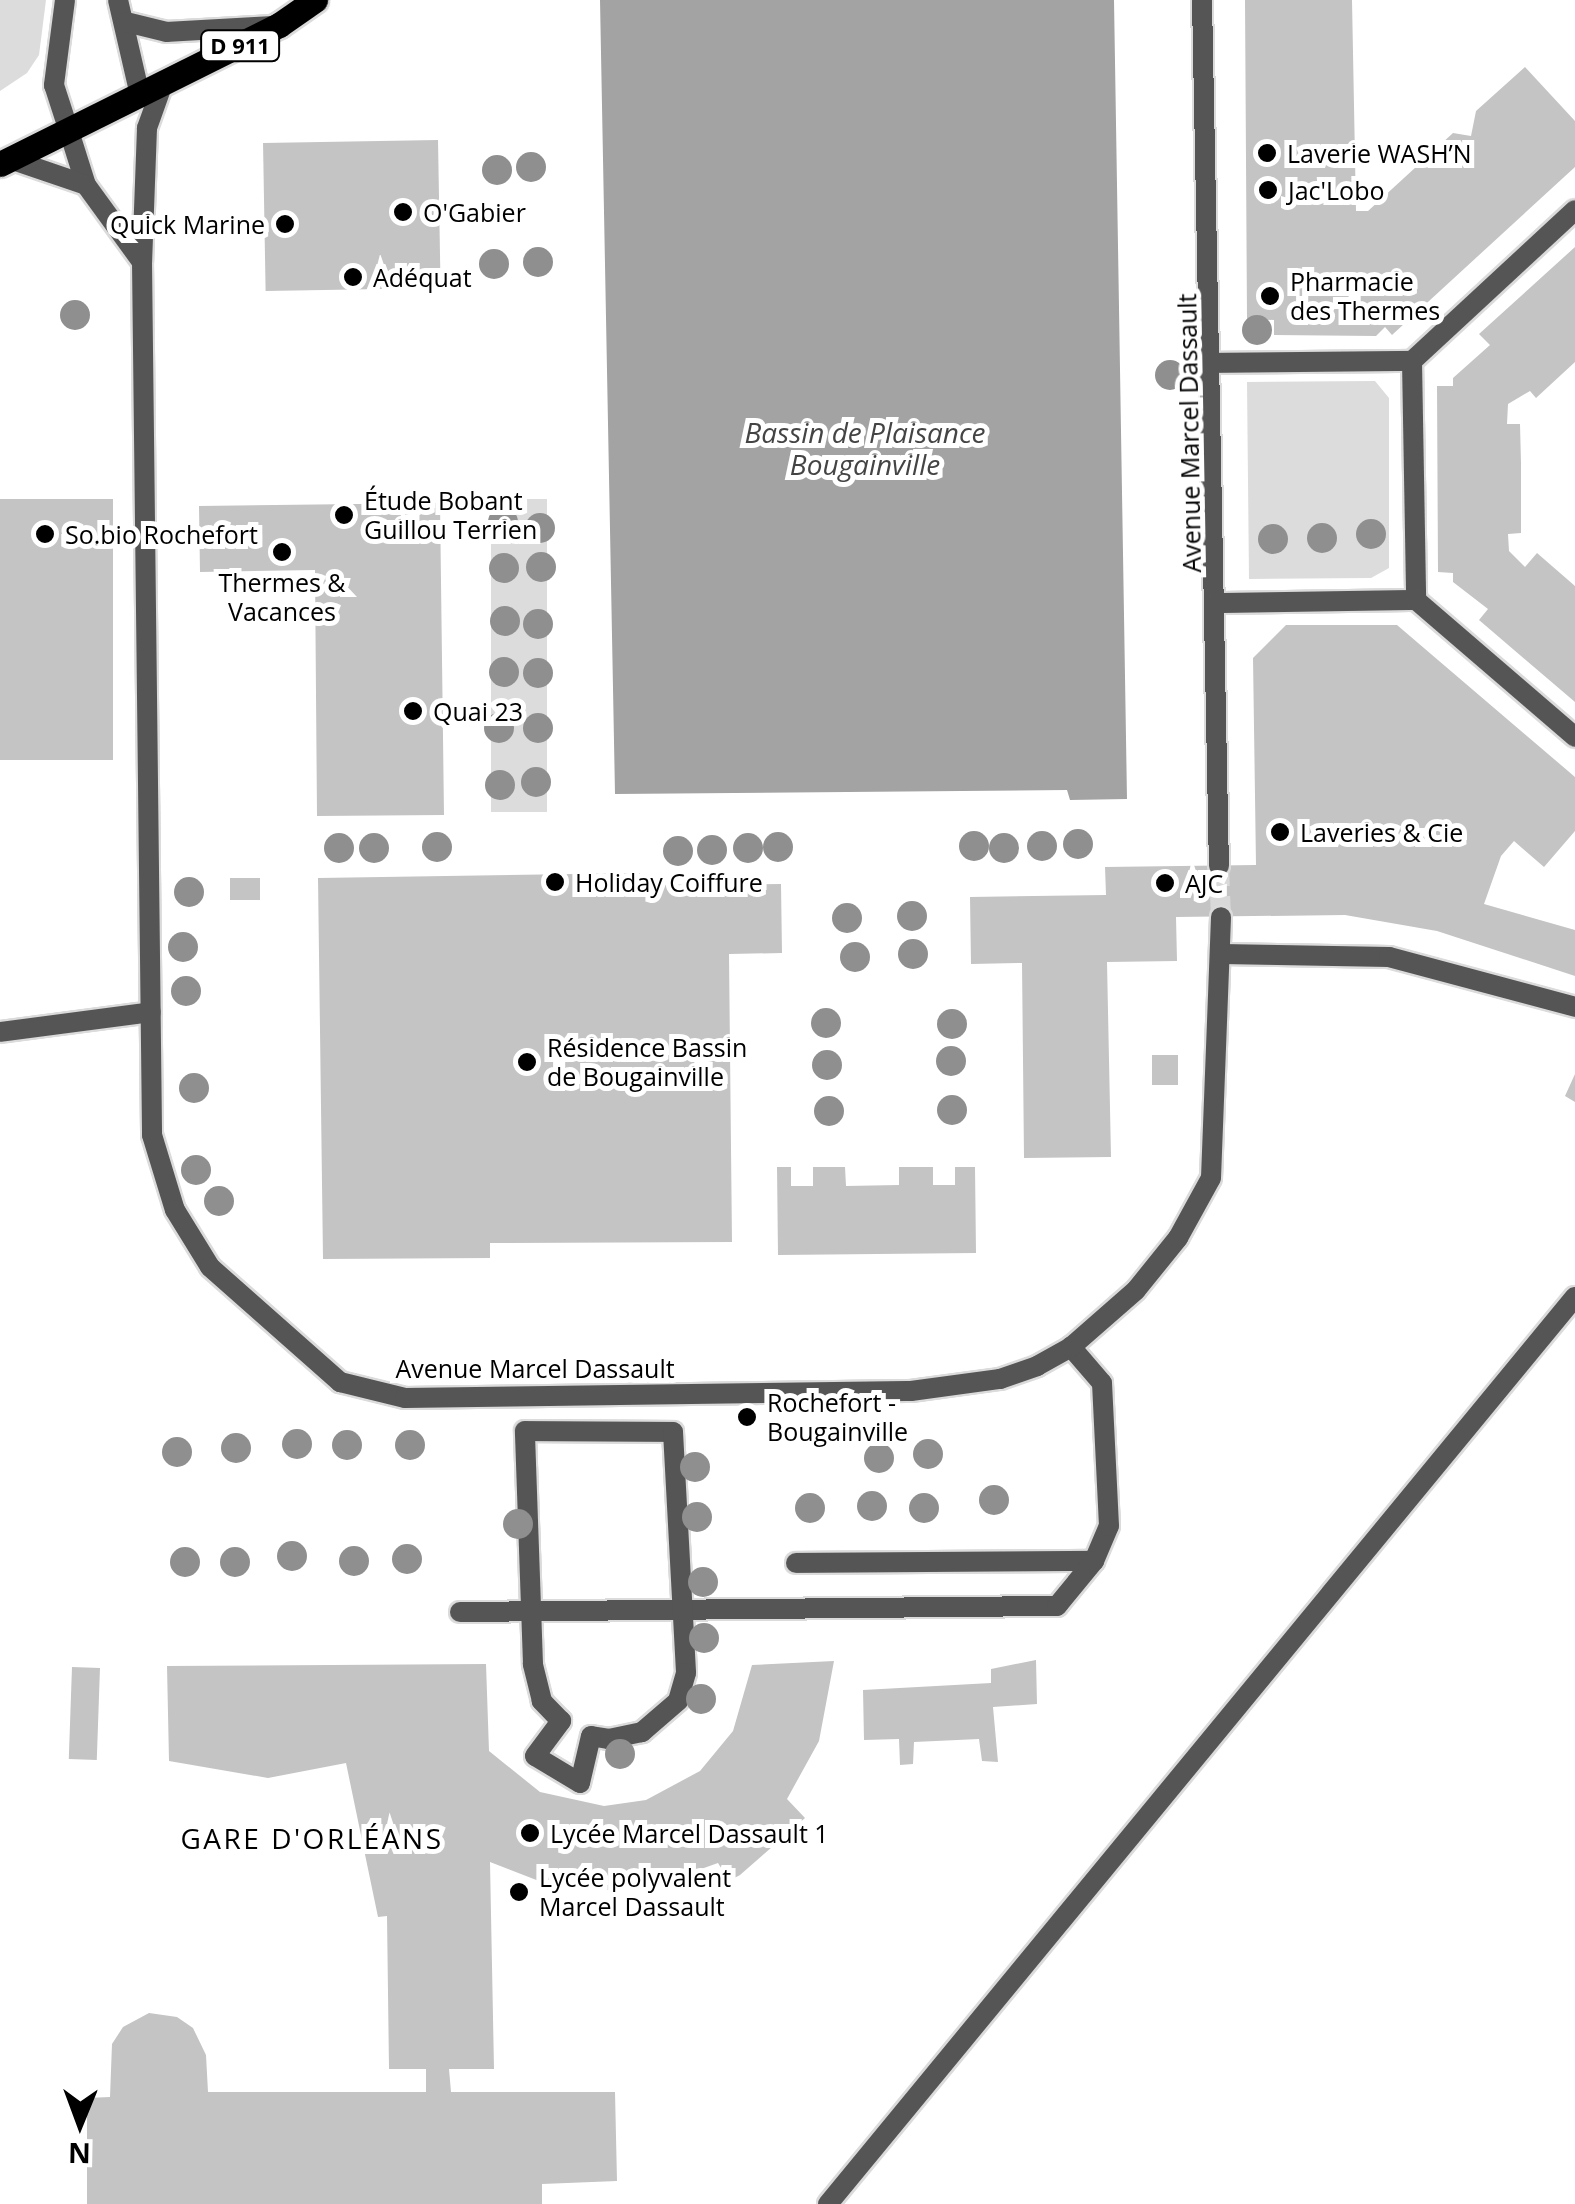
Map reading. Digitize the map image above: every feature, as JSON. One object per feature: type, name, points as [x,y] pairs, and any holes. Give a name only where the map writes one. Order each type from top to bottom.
[{"type":"main road","name":"D 911","points":[[5,162],[280,25],[315,0]]},
{"type":"street","points":[[65,0],[54,85],[86,184],[142,262]]},
{"type":"street","points":[[118,0],[151,90]]},
{"type":"street","name":"Avenue Marcel Dassault","points":[[1202,0],[1213,363],[1219,866]]},
{"type":"street","points":[[126,22],[167,32],[280,25]]},
{"type":"street","name":"Avenue Marcel Dassault","points":[[151,90],[142,262],[152,1136],[176,1210],[210,1267],[340,1382],[404,1398],[911,1391],[1000,1379],[1071,1347],[1136,1290],[1178,1238],[1212,1178],[1222,954],[1220,916]]},
{"type":"street","name":"D 911","points":[[5,162],[86,184]]},
{"type":"street","points":[[1213,363],[1412,361],[1575,210]]},
{"type":"street","points":[[1412,361],[1416,600]]},
{"type":"street","points":[[1216,603],[1416,600],[1575,737]]},
{"type":"street","points":[[1222,954],[1389,957],[1575,1007]]},
{"type":"street","points":[[0,1032],[150,1012]]},
{"type":"street","points":[[828,2204],[1575,1298]]},
{"type":"street","points":[[460,1612],[1057,1606],[1094,1561],[1110,1526],[1102,1383],[1071,1347]]},
{"type":"street","points":[[525,1430],[673,1432],[683,1611],[686,1673],[678,1700],[628,1738],[592,1736],[580,1784],[535,1756],[560,1721],[537,1686],[527,1612],[525,1430]]},
{"type":"street","points":[[796,1562],[1094,1561]]},
{"type":"shaded area","points":[[0,0],[46,0],[39,55],[27,73],[0,91]]},
{"type":"shaded area","points":[[1375,381],[1389,398],[1389,568],[1371,578],[1249,579],[1247,382]]},
{"type":"shaded area","points":[[491,499],[547,499],[547,812],[491,812]]},
{"type":"water","name":"Bassin de Plaisance Bougainville","points":[[600,0],[1114,0],[1127,799],[1070,800],[1067,790],[615,794]]},
{"type":"building","points":[[1245,0],[1352,0],[1356,211],[1368,211],[1453,133],[1471,136],[1476,111],[1525,67],[1575,121],[1575,167],[1392,335],[1385,327],[1376,336],[1274,335],[1274,320],[1247,319]]},
{"type":"building","points":[[438,140],[441,288],[266,291],[263,143]]},
{"type":"building","points":[[1575,247],[1575,362],[1536,398],[1530,391],[1508,404],[1507,424],[1520,424],[1521,463],[1521,533],[1508,534],[1509,551],[1525,567],[1537,553],[1575,586],[1575,702],[1479,620],[1488,609],[1453,582],[1453,573],[1438,572],[1437,386],[1453,386],[1453,378],[1490,345],[1479,334]]},
{"type":"building","points":[[0,499],[113,499],[113,760],[0,760]]},
{"type":"building","points":[[440,503],[444,815],[317,816],[315,570],[200,572],[199,506]]},
{"type":"building","points":[[1286,625],[1397,625],[1575,777],[1575,831],[1544,867],[1514,841],[1501,856],[1484,904],[1575,930],[1575,976],[1437,931],[1345,915],[1176,917],[1177,961],[1107,962],[1111,1157],[1024,1158],[1022,963],[971,964],[970,897],[1106,895],[1105,867],[1256,865],[1253,658]]},
{"type":"building","name":"Résidence Bassin de Bougainville","points":[[640,873],[640,885],[781,884],[782,953],[729,954],[732,1242],[490,1243],[490,1258],[323,1259],[318,878]]},
{"type":"building","points":[[230,878],[260,878],[260,900],[230,900]]},
{"type":"building","points":[[1152,1055],[1178,1055],[1178,1085],[1152,1085]]},
{"type":"building","points":[[1575,1074],[1575,1102],[1565,1096]]},
{"type":"building","points":[[777,1167],[791,1167],[791,1186],[813,1186],[813,1167],[845,1167],[846,1186],[899,1185],[899,1167],[933,1167],[933,1185],[955,1185],[955,1167],[975,1167],[976,1253],[778,1255]]},
{"type":"building","points":[[1036,1660],[1037,1704],[993,1707],[998,1762],[982,1761],[979,1739],[914,1742],[913,1764],[900,1765],[899,1739],[864,1740],[863,1690],[991,1683],[991,1669]]},
{"type":"building","points":[[834,1661],[819,1741],[787,1799],[805,1818],[740,1875],[729,1881],[718,1863],[656,1885],[611,1890],[539,1881],[490,1862],[494,2069],[449,2069],[451,2092],[615,2092],[617,2181],[542,2184],[542,2204],[87,2204],[87,2098],[110,2097],[112,2044],[123,2027],[149,2013],[177,2017],[193,2028],[206,2055],[208,2092],[426,2092],[426,2069],[389,2069],[387,1916],[378,1917],[346,1763],[268,1778],[169,1761],[167,1666],[486,1664],[489,1751],[540,1792],[604,1806],[646,1800],[700,1771],[733,1731],[752,1665]]},
{"type":"building","points":[[72,1667],[100,1668],[97,1760],[69,1759]]},
{"type":"tunnel","points":[[1219,866],[1221,917]]},
{"type":"place","name":"Laverie WASH’N","points":[[1267,153]]},
{"type":"place","name":"Jac'Lobo","points":[[1268,190]]},
{"type":"place","name":"O'Gabier","points":[[403,212]]},
{"type":"place","name":"Quick Marine","points":[[285,224]]},
{"type":"place","name":"Adéquat","points":[[353,277]]},
{"type":"place","name":"Pharmacie des Thermes","points":[[1270,296]]},
{"type":"place","name":"Étude Bobant Guillou Terrien","points":[[344,515]]},
{"type":"place","name":"So.bio Rochefort","points":[[45,534]]},
{"type":"place","name":"Thermes & Vacances","points":[[282,552]]},
{"type":"place","name":"Quai 23","points":[[413,711]]},
{"type":"place","name":"Laveries & Cie","points":[[1280,832]]},
{"type":"place","name":"Holiday Coiffure","points":[[555,882]]},
{"type":"place","name":"AJC","points":[[1165,883]]},
{"type":"place","name":"Résidence Bassin de Bougainville","points":[[527,1062]]},
{"type":"place","name":"Rochefort - Bougainville","points":[[747,1417]]},
{"type":"place","name":"Lycée Marcel Dassault 1","points":[[530,1833]]},
{"type":"place","name":"Lycée polyvalent Marcel Dassault","points":[[519,1892]]},
{"type":"district","name":"GARE D'ORLÉANS","points":[[312,1838]]}]
